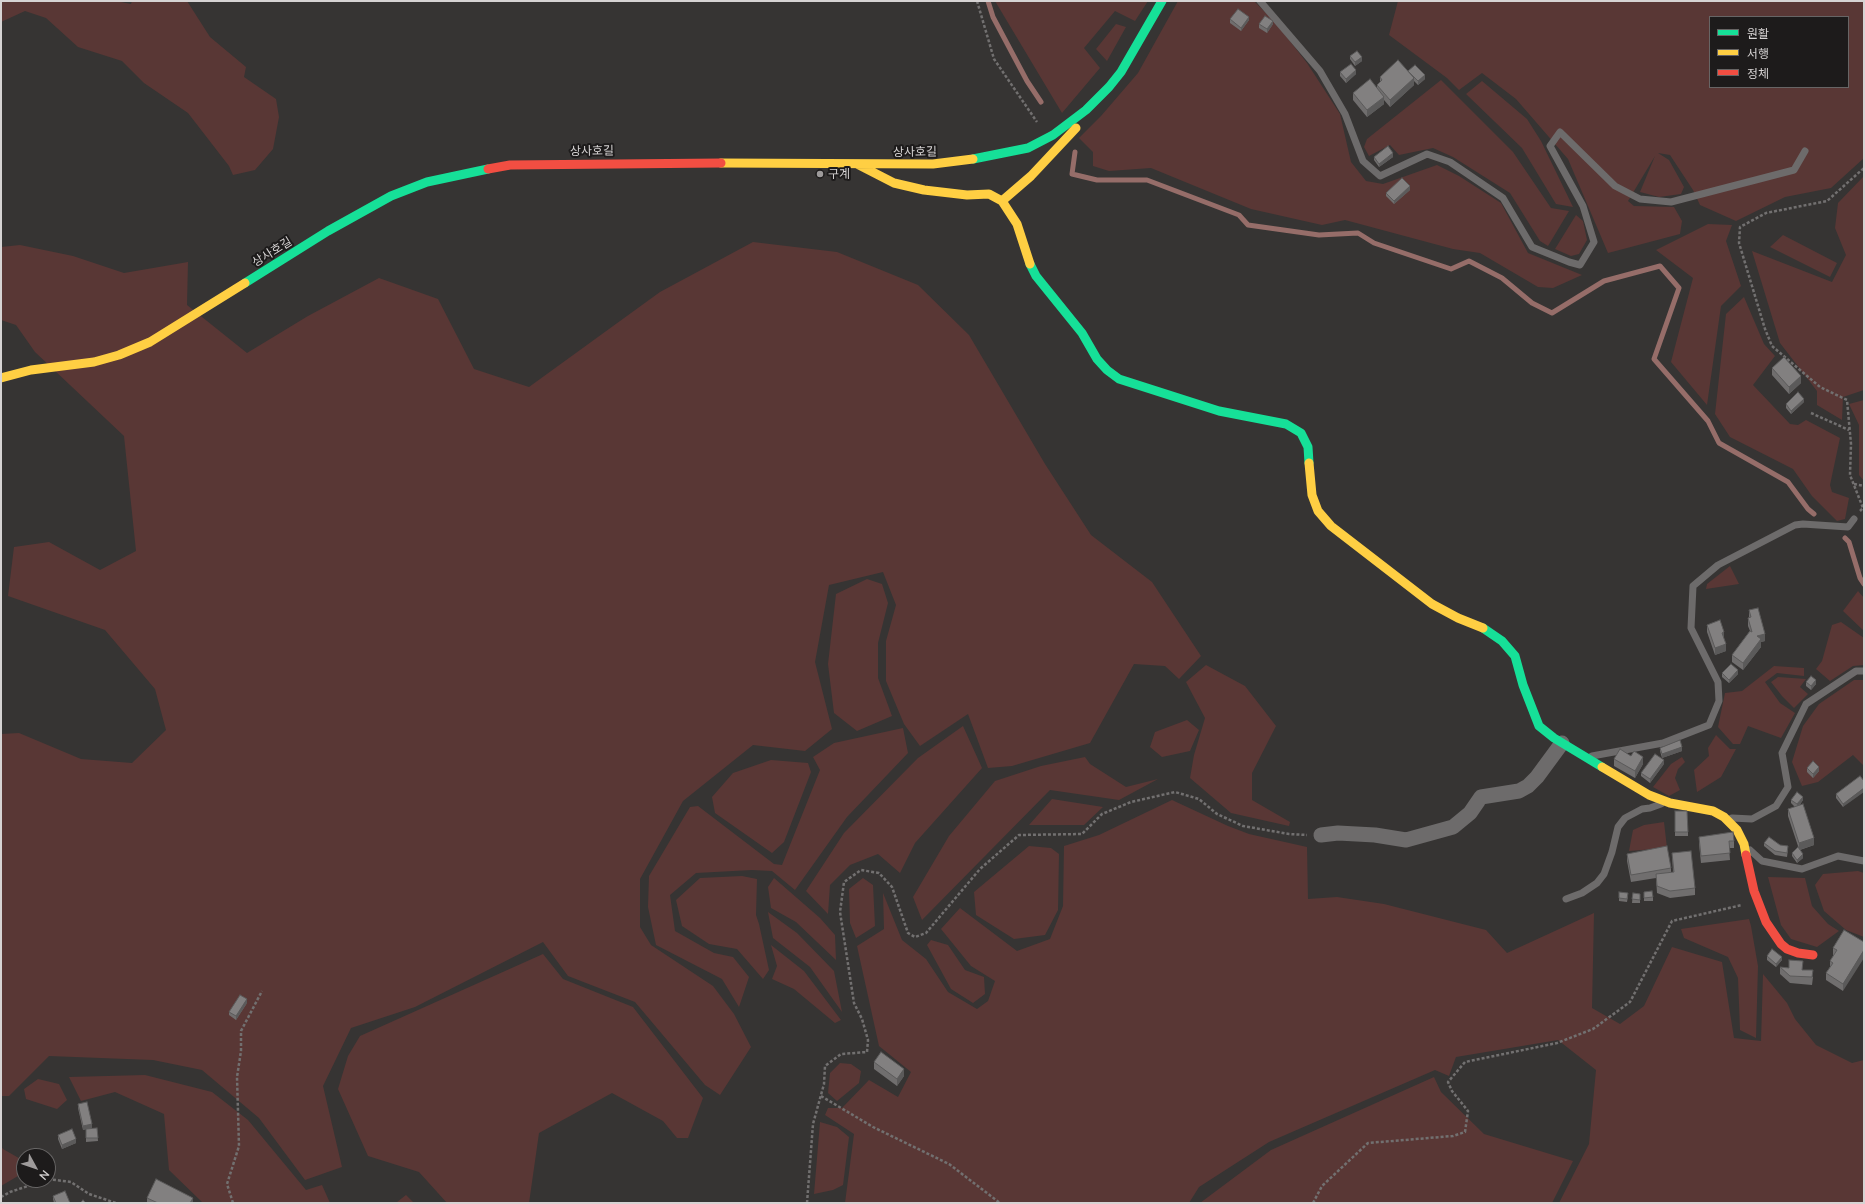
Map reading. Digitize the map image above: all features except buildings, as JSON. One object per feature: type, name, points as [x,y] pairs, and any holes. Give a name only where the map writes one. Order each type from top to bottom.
[{"type":"street","name":"상사호길","points":[[1,378],[31,370],[94,362],[119,355],[150,342],[328,231],[391,196],[427,182],[462,173],[510,165],[606,163],[933,164],[984,158],[1028,148],[1048,137],[1086,110],[1121,72],[1162,1]]},
{"type":"street","points":[[1002,200],[1031,176],[1074,132],[1086,110]]},
{"type":"street","points":[[857,164],[894,183],[924,190],[966,195],[989,194],[1002,200],[1017,224],[1027,258],[1036,276],[1066,311],[1082,333],[1097,359],[1107,370],[1119,379],[1219,411],[1286,424],[1295,428],[1301,433],[1308,447],[1312,495],[1318,511],[1331,526],[1432,604],[1458,618],[1487,630],[1502,640],[1515,656],[1523,686],[1539,726],[1562,743],[1649,795],[1665,802],[1713,811],[1724,817],[1737,830],[1744,844],[1746,859],[1758,901],[1766,922],[1781,944],[1787,949],[1798,953],[1813,955]]},
{"type":"street","points":[[1321,835],[1338,833],[1375,835],[1406,840],[1453,827],[1470,813],[1481,797],[1520,791],[1528,786],[1537,777],[1562,743]]},
{"type":"lane","points":[[1260,1],[1320,71],[1345,114],[1363,161],[1380,176],[1426,154],[1450,162],[1503,198],[1532,247],[1569,262],[1580,265],[1594,242],[1583,206],[1550,146],[1560,132],[1615,186],[1640,198],[1670,202],[1794,170],[1805,151]]},
{"type":"lane","points":[[1585,757],[1663,743],[1709,725],[1719,701],[1718,682],[1691,628],[1693,586],[1718,565],[1795,525],[1803,524],[1848,527],[1854,519]]},
{"type":"lane","points":[[1724,817],[1752,819],[1776,806],[1788,787],[1782,753],[1806,704],[1856,671],[1864,671]]},
{"type":"lane","points":[[1566,899],[1582,893],[1597,883],[1604,874],[1612,852],[1618,827],[1625,818],[1642,809],[1654,807],[1665,802]]},
{"type":"lane","points":[[1744,844],[1762,861],[1802,869],[1838,856],[1864,861]]},
{"type":"path","points":[[977,1],[994,60],[1048,137]]},
{"type":"path","points":[[1854,519],[1863,508],[1850,475],[1851,444],[1847,400],[1820,387],[1772,346],[1765,329],[1739,243],[1740,227],[1766,213],[1827,201],[1864,168]]},
{"type":"path","points":[[1811,413],[1849,430]]},
{"type":"path","points":[[1854,484],[1864,486]]},
{"type":"path","points":[[807,1203],[813,1124],[824,1084],[825,1066],[841,1054],[867,1052],[868,1040],[862,1019],[854,1003],[840,912],[844,882],[861,870],[879,873],[892,887],[908,932],[915,937],[926,933],[980,869],[1018,835],[1082,834],[1102,814],[1131,802],[1175,792],[1199,799],[1217,814],[1243,826],[1289,834],[1321,835]]},
{"type":"path","points":[[1313,1203],[1322,1186],[1368,1142],[1453,1136],[1464,1132],[1468,1112],[1452,1091],[1448,1082],[1466,1062],[1557,1043],[1593,1029],[1630,1002],[1672,921],[1758,901]]},
{"type":"path","points":[[234,1203],[227,1184],[239,1146],[237,1077],[241,1051],[241,1031],[262,991]]},
{"type":"path","points":[[821,1095],[873,1127],[949,1164],[1000,1203]]},
{"type":"path","points":[[56,1181],[71,1182],[89,1194],[116,1203]]},
{"type":"path","points":[[1,1197],[22,1188]]},
{"type":"shaded area","points":[[1,1],[116,1],[131,4],[132,1],[187,1],[210,37],[246,67],[244,77],[276,99],[279,117],[273,149],[255,170],[233,175],[229,166],[188,113],[144,83],[122,61],[78,47],[46,18],[25,11],[1,22]]},
{"type":"shaded area","points":[[995,1],[1148,1],[1135,21],[1115,11],[1084,48],[1100,68],[1062,113]]},
{"type":"shaded area","points":[[1178,1],[1254,1],[1275,22],[1307,63],[1340,114],[1351,162],[1366,181],[1383,184],[1437,165],[1459,176],[1501,203],[1528,253],[1582,275],[1553,288],[1538,287],[1480,253],[1453,249],[1345,220],[1322,225],[1251,209],[1151,168],[1109,171],[1093,166],[1093,152],[1079,138],[1101,116],[1138,73]]},
{"type":"shaded area","points":[[1398,1],[1864,1],[1864,158],[1831,188],[1785,197],[1736,221],[1700,205],[1693,190],[1670,155],[1658,153],[1669,160],[1684,187],[1681,194],[1659,197],[1640,192],[1655,156],[1628,201],[1634,206],[1674,207],[1682,221],[1680,234],[1608,253],[1568,159],[1516,99],[1482,73],[1459,90],[1447,78],[1389,35]]},
{"type":"shaded area","points":[[1116,24],[1126,27],[1107,61],[1096,49]]},
{"type":"shaded area","points":[[1441,80],[1513,152],[1551,208],[1569,211],[1548,246],[1540,241],[1510,193],[1453,157],[1433,148],[1399,155],[1390,145],[1369,156],[1364,147],[1367,139]]},
{"type":"shaded area","points":[[1482,81],[1527,119],[1541,141],[1573,207],[1556,204],[1522,148],[1466,94]]},
{"type":"shaded area","points":[[1864,176],[1864,390],[1843,397],[1842,420],[1817,405],[1817,391],[1780,343],[1752,251],[1832,282],[1846,255],[1835,228],[1838,203]]},
{"type":"shaded area","points":[[1576,215],[1583,221],[1587,240],[1579,254],[1571,256],[1555,249]]},
{"type":"shaded area","points":[[1708,224],[1732,225],[1726,241],[1741,286],[1721,306],[1707,405],[1671,362],[1693,278],[1656,250]]},
{"type":"shaded area","points":[[1783,235],[1837,263],[1830,277],[1770,247]]},
{"type":"shaded area","points":[[753,242],[837,252],[918,285],[969,335],[1045,464],[1091,535],[1152,582],[1201,656],[1179,679],[1165,666],[1134,664],[1090,743],[1012,766],[988,768],[968,714],[920,746],[904,724],[886,681],[886,641],[896,605],[883,572],[829,585],[815,662],[832,729],[805,751],[753,745],[683,801],[640,879],[640,927],[651,945],[713,986],[734,1014],[751,1047],[720,1095],[705,1085],[635,1002],[568,976],[543,942],[415,1007],[351,1028],[323,1086],[342,1167],[305,1180],[259,1118],[202,1070],[153,1060],[49,1056],[9,1096],[1,1096],[1,734],[19,733],[81,759],[132,763],[166,730],[155,689],[105,630],[8,596],[14,547],[49,542],[100,570],[136,551],[124,436],[35,352],[16,325],[1,320],[1,247],[20,245],[73,256],[124,273],[188,262],[187,305],[247,353],[308,316],[379,278],[438,299],[474,369],[529,387],[660,292]]},
{"type":"shaded area","points":[[1744,297],[1764,344],[1775,356],[1753,385],[1790,424],[1798,425],[1806,420],[1840,438],[1830,485],[1832,492],[1849,498],[1845,519],[1837,521],[1812,496],[1793,469],[1730,437],[1715,414],[1726,314]]},
{"type":"shaded area","points":[[1864,400],[1864,481],[1859,475],[1859,425],[1849,404]]},
{"type":"shaded area","points":[[1730,566],[1739,584],[1706,589],[1707,584]]},
{"type":"shaded area","points":[[867,579],[882,584],[888,603],[878,643],[878,678],[892,716],[857,731],[834,713],[828,664],[836,594]]},
{"type":"shaded area","points":[[1858,591],[1864,598],[1864,631],[1843,611]]},
{"type":"shaded area","points":[[1841,622],[1864,638],[1864,665],[1853,666],[1830,681],[1816,669],[1822,661],[1832,625]]},
{"type":"shaded area","points":[[1206,665],[1245,686],[1276,726],[1252,773],[1252,800],[1290,822],[1289,826],[1231,813],[1190,778],[1194,755],[1205,718],[1186,682]]},
{"type":"shaded area","points":[[1774,666],[1804,668],[1804,676],[1777,673],[1765,682],[1780,703],[1795,713],[1781,738],[1748,726],[1740,744],[1733,744],[1718,727],[1725,693],[1742,691]]},
{"type":"shaded area","points":[[1778,677],[1806,679],[1800,687],[1808,694],[1794,708],[1771,682]]},
{"type":"shaded area","points":[[1854,680],[1864,680],[1864,766],[1853,755],[1818,782],[1802,786],[1792,762],[1803,726],[1819,704]]},
{"type":"shaded area","points":[[1187,720],[1199,730],[1190,751],[1162,757],[1150,747],[1155,732]]},
{"type":"shaded area","points":[[963,726],[982,768],[915,843],[900,873],[878,854],[850,865],[830,885],[828,914],[806,891],[844,833],[918,758]]},
{"type":"shaded area","points":[[903,728],[908,753],[847,817],[795,890],[772,871],[752,870],[696,873],[670,895],[675,931],[714,953],[733,957],[749,977],[739,1007],[722,979],[656,945],[648,907],[649,876],[690,807],[698,806],[774,864],[782,865],[820,770],[813,757],[834,743]]},
{"type":"shaded area","points":[[1716,735],[1730,749],[1736,749],[1721,777],[1697,792],[1694,770],[1709,756],[1708,748]]},
{"type":"shaded area","points":[[1085,757],[1090,764],[1126,787],[1158,779],[1119,800],[1050,790],[922,920],[913,897],[949,836],[995,781],[1041,766]]},
{"type":"shaded area","points":[[1682,757],[1685,762],[1678,769],[1675,778],[1680,790],[1669,796],[1653,787],[1671,764]]},
{"type":"shaded area","points":[[771,760],[808,763],[811,772],[784,842],[772,853],[715,813],[712,797],[733,773]]},
{"type":"shaded area","points":[[1052,799],[1103,807],[1084,825],[1029,825]]},
{"type":"shaded area","points":[[1172,800],[1249,834],[1307,847],[1308,899],[1337,897],[1384,904],[1486,930],[1507,953],[1594,913],[1592,1008],[1620,1024],[1644,1006],[1672,947],[1722,962],[1734,1038],[1761,1041],[1763,974],[1787,1003],[1795,1019],[1816,1045],[1852,1063],[1864,1060],[1864,1203],[1559,1203],[1589,1144],[1596,1070],[1558,1040],[1456,1057],[1449,1076],[1435,1070],[1269,1142],[1199,1187],[1189,1203],[845,1203],[854,1134],[825,1115],[828,1108],[842,1108],[869,1080],[898,1097],[911,1072],[879,1046],[857,946],[884,929],[883,893],[902,940],[926,959],[948,992],[977,1009],[988,1001],[995,981],[971,966],[941,929],[960,908],[1017,951],[1050,939],[1063,906],[1064,846],[1099,835]]},
{"type":"shaded area","points":[[1664,822],[1667,848],[1629,851],[1633,830],[1644,825]]},
{"type":"shaded area","points":[[1029,846],[1051,848],[1059,854],[1058,910],[1045,935],[1014,939],[976,915],[974,892]]},
{"type":"shaded area","points":[[1858,871],[1864,873],[1864,937],[1846,930],[1824,911],[1815,885],[1823,874]]},
{"type":"shaded area","points":[[742,876],[757,879],[756,915],[769,970],[763,979],[737,949],[709,944],[682,926],[676,900],[700,878]]},
{"type":"shaded area","points":[[1768,877],[1805,878],[1812,906],[1828,924],[1839,931],[1817,947],[1791,939],[1781,925]]},
{"type":"shaded area","points":[[774,878],[820,918],[835,935],[836,960],[796,922],[771,908],[768,887]]},
{"type":"shaded area","points":[[863,878],[873,885],[875,926],[856,938],[850,923],[849,889]]},
{"type":"shaded area","points":[[768,912],[797,933],[834,971],[842,1012],[810,967],[773,938]]},
{"type":"shaded area","points":[[1749,919],[1758,966],[1756,1038],[1740,1030],[1738,978],[1728,957],[1684,938],[1681,929]]},
{"type":"shaded area","points":[[931,940],[948,945],[965,970],[984,977],[985,994],[973,1003],[951,989],[927,945]]},
{"type":"shaded area","points":[[771,945],[804,971],[841,1020],[835,1023],[794,989],[772,979],[777,966]]},
{"type":"shaded area","points":[[543,954],[563,979],[633,1007],[703,1098],[688,1138],[677,1138],[663,1121],[612,1093],[539,1133],[529,1203],[447,1203],[419,1172],[368,1156],[338,1089],[348,1056],[360,1036]]},
{"type":"shaded area","points":[[840,1063],[851,1064],[861,1071],[859,1083],[837,1101],[828,1093],[830,1073]]},
{"type":"shaded area","points":[[145,1075],[212,1092],[248,1120],[306,1190],[322,1185],[330,1203],[203,1203],[169,1170],[164,1114],[115,1092],[81,1101],[69,1077]]},
{"type":"shaded area","points":[[1434,1077],[1441,1092],[1484,1134],[1573,1161],[1552,1203],[1200,1203],[1271,1150]]},
{"type":"shaded area","points":[[38,1079],[59,1084],[67,1100],[57,1109],[26,1099],[24,1089]]},
{"type":"shaded area","points":[[820,1122],[837,1127],[849,1137],[843,1185],[833,1190],[814,1194]]},
{"type":"shaded area","points":[[1,1146],[3,1149],[16,1156],[16,1177],[1,1186]]},
{"type":"shaded area","points":[[406,1195],[414,1203],[397,1203],[397,1202]]},
{"type":"waterway","points":[[988,1],[993,17],[1027,81],[1041,102]]},
{"type":"waterway","points":[[1075,152],[1072,174],[1097,180],[1147,180],[1239,215],[1248,225],[1319,235],[1358,233],[1374,243],[1451,269],[1469,261],[1502,278],[1532,303],[1552,313],[1604,281],[1660,266],[1679,288],[1654,359],[1708,421],[1719,443],[1788,482],[1808,509],[1814,514]]},
{"type":"waterway","points":[[1845,538],[1849,542],[1860,578],[1864,584]]},
{"type":"traffic: fast","points":[[973,159],[1028,148],[1053,135],[1086,110],[1109,87],[1121,72],[1162,1]]},
{"type":"traffic: fast","points":[[245,283],[328,231],[391,196],[427,182],[488,169]]},
{"type":"traffic: fast","points":[[1030,264],[1036,276],[1082,333],[1097,359],[1107,370],[1119,379],[1219,411],[1286,424],[1301,433],[1308,447],[1309,463]]},
{"type":"traffic: fast","points":[[1483,628],[1502,641],[1515,656],[1523,685],[1539,726],[1554,738],[1602,767]]},
{"type":"traffic: slow","points":[[1002,201],[1031,176],[1076,128]]},
{"type":"traffic: slow","points":[[721,163],[933,164],[973,159]]},
{"type":"traffic: slow","points":[[857,164],[894,183],[924,190],[967,195],[989,194],[1002,201],[1017,224],[1030,264]]},
{"type":"traffic: slow","points":[[1,378],[31,370],[94,362],[119,355],[150,342],[245,283]]},
{"type":"traffic: slow","points":[[1309,463],[1312,495],[1318,511],[1331,526],[1432,604],[1458,618],[1483,628]]},
{"type":"traffic: slow","points":[[1602,767],[1649,795],[1670,803],[1713,811],[1724,817],[1737,830],[1744,844],[1746,855]]},
{"type":"traffic: jam","points":[[488,169],[510,165],[721,163]]},
{"type":"traffic: jam","points":[[1746,855],[1754,891],[1766,922],[1781,944],[1787,949],[1798,953],[1813,955]]},
{"type":"place","name":"구계","points":[[820,174]]}]
